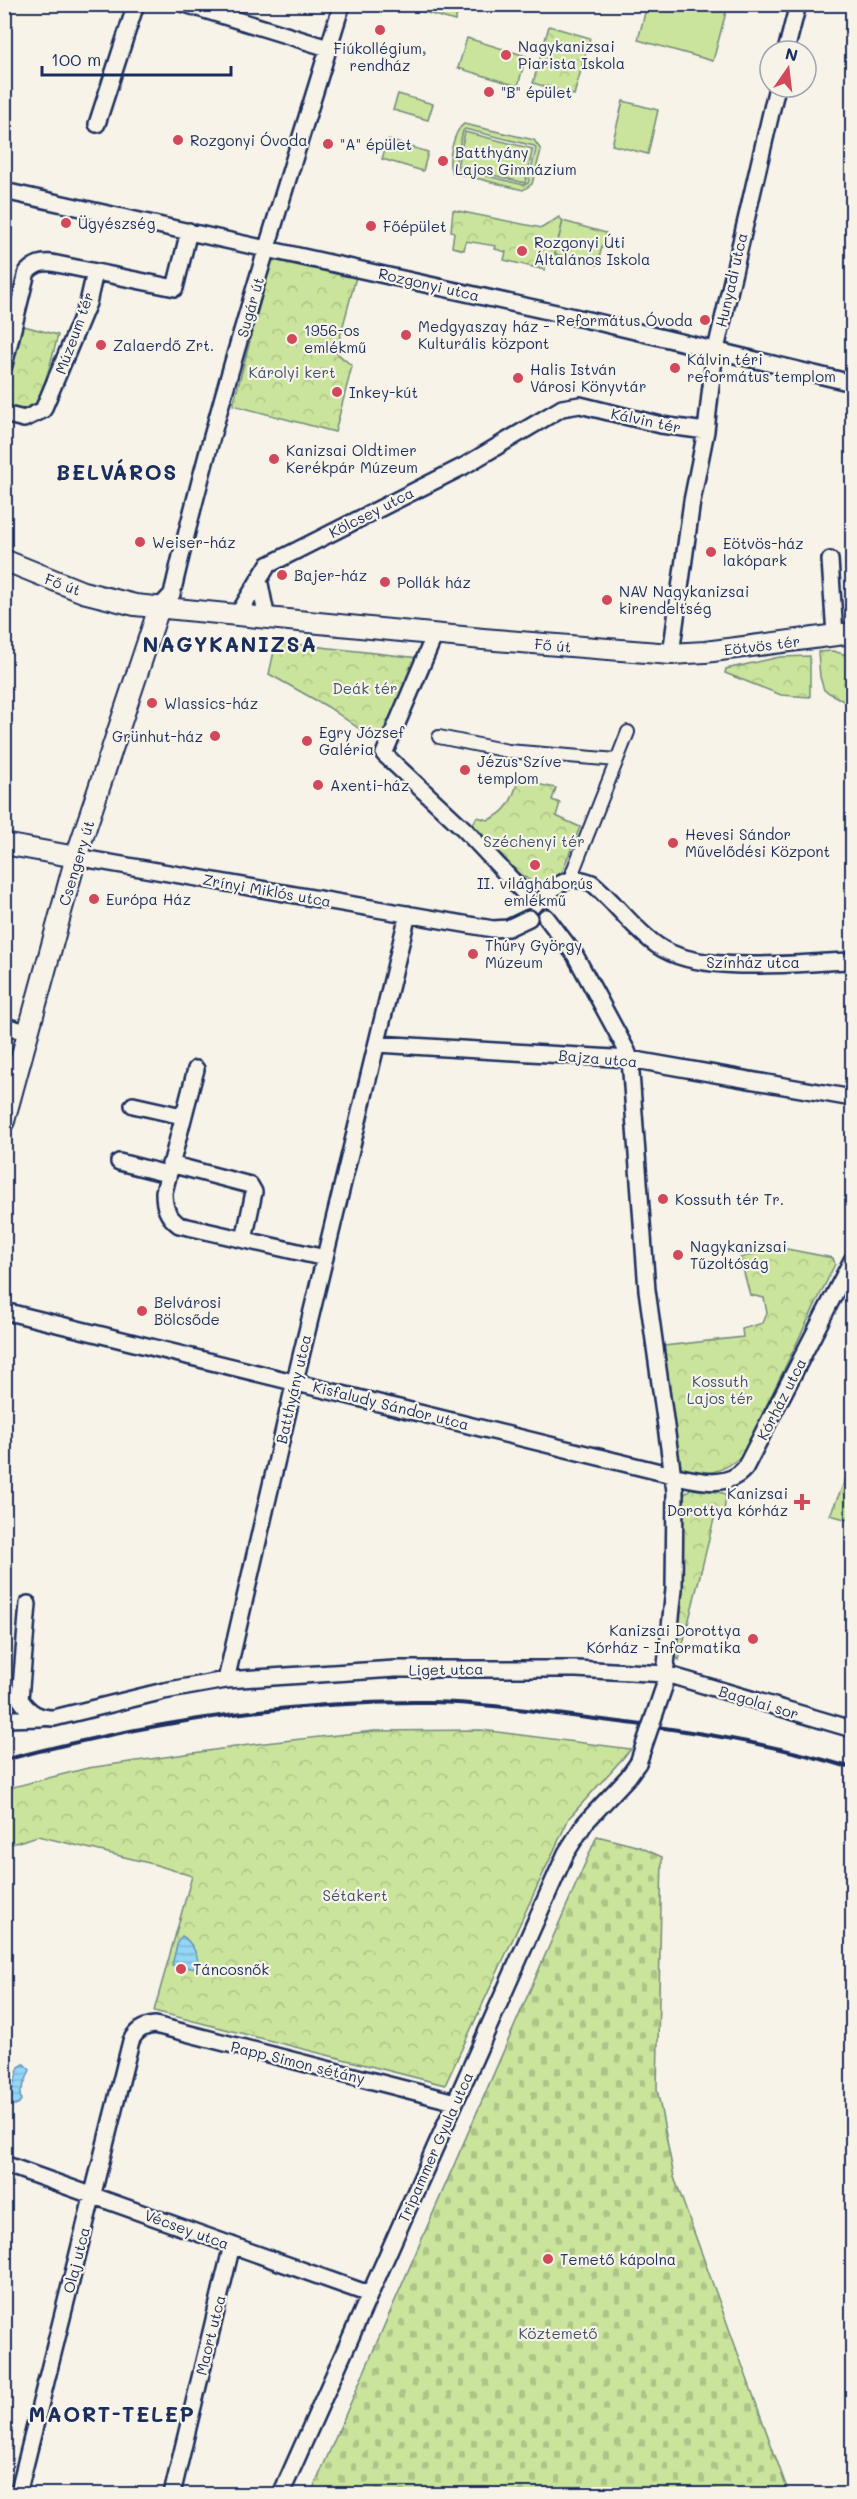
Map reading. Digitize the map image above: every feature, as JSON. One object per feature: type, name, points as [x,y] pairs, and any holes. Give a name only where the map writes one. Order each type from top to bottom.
[{"type":"street","points":[[97,124],[136,4]]},
{"type":"street","points":[[185,4],[328,48]]},
{"type":"street","name":"Sugár út","points":[[159,608],[172,594],[208,454],[267,249],[342,4]]},
{"type":"street","points":[[789,39],[798,4]]},
{"type":"street","name":"Hunyadi utca","points":[[671,654],[692,501],[706,431],[716,350],[774,99]]},
{"type":"street","name":"Rozgonyi utca","points":[[4,191],[716,350],[852,383]]},
{"type":"street","points":[[96,272],[175,288],[189,231]]},
{"type":"street","name":"Múzeum tér","points":[[4,365],[27,272],[43,262],[96,272],[88,303],[43,410],[24,419],[4,414]]},
{"type":"street","name":"Kölcsey utca","points":[[237,616],[268,565],[464,466],[562,408],[574,405],[586,406]]},
{"type":"street","name":"Kálvin tér","points":[[586,406],[661,425],[706,431]]},
{"type":"street","name":"Fő út","points":[[4,560],[83,592],[117,601],[159,608]]},
{"type":"street","points":[[830,560],[844,634]]},
{"type":"street","points":[[259,579],[267,618]]},
{"type":"street","points":[[159,608],[435,634],[384,754],[464,828],[527,896]]},
{"type":"street","name":"Csengery út","points":[[4,1121],[76,857],[159,608]]},
{"type":"street","name":"Fő út","points":[[435,634],[671,654]]},
{"type":"street","name":"Eötvös tér","points":[[671,654],[705,652],[844,634]]},
{"type":"street","points":[[546,897],[564,881],[577,878],[573,871],[628,732]]},
{"type":"street","points":[[439,737],[508,751],[617,760]]},
{"type":"street","name":"Zrínyi Miklós utca","points":[[4,844],[493,929],[508,928],[528,918]]},
{"type":"street","name":"Színház utca","points":[[577,878],[592,883],[651,941],[674,956],[685,960],[731,964],[852,961]]},
{"type":"street","points":[[539,893],[546,897],[550,909],[546,917],[537,920],[528,918],[523,906],[527,896],[539,893]]},
{"type":"street","name":"Batthyány utca","points":[[226,1680],[295,1381],[408,914]]},
{"type":"street","points":[[546,917],[575,955],[630,1059],[647,1290],[675,1491],[674,1589],[665,1680]]},
{"type":"street","points":[[4,1026],[27,1032]]},
{"type":"street","name":"Bajza utca","points":[[377,1044],[630,1059],[852,1098]]},
{"type":"street","points":[[196,1069],[168,1169],[164,1203],[170,1218],[178,1225],[325,1258]]},
{"type":"street","points":[[134,1104],[182,1116]]},
{"type":"street","points":[[119,1162],[245,1183],[254,1192],[244,1240]]},
{"type":"street","name":"Kórház utca","points":[[672,1475],[710,1482],[726,1481],[740,1474],[852,1260]]},
{"type":"street","name":"Kisfaludy Sándor utca","points":[[4,1311],[672,1475]]},
{"type":"street","points":[[28,1604],[20,1699],[25,1707],[42,1718]]},
{"type":"street","name":"Liget utca","points":[[226,1680],[395,1669],[576,1669],[665,1680]]},
{"type":"street","points":[[4,1719],[54,1718],[164,1691],[226,1680]]},
{"type":"street","name":"Bagolai sor","points":[[665,1680],[852,1729]]},
{"type":"street","name":"Tripammer Gyula utca","points":[[281,2494],[566,1853],[576,1835],[600,1805],[628,1777],[638,1762],[665,1680]]},
{"type":"street","name":"Papp Simon sétány","points":[[141,2028],[155,2025],[455,2102]]},
{"type":"street","name":"Olaj utca","points":[[18,2494],[131,2041],[141,2028]]},
{"type":"street","name":"Vécsey utca","points":[[4,2164],[369,2294]]},
{"type":"street","name":"Maort utca","points":[[172,2494],[232,2245]]},
{"type":"green space","points":[[411,4],[460,5],[455,21],[410,8]]},
{"type":"green space","points":[[647,5],[697,5],[726,12],[713,61],[638,40]]},
{"type":"green space","points":[[549,26],[590,38],[574,95],[533,83]]},
{"type":"green space","points":[[467,38],[526,56],[518,86],[458,68]]},
{"type":"green space","points":[[398,94],[433,104],[428,120],[393,110]]},
{"type":"green space","points":[[623,101],[658,110],[648,154],[612,145]]},
{"type":"green space","points":[[464,124],[534,140],[541,150],[532,184],[523,190],[452,172],[451,154],[454,139]],"holes":[[[465,129],[534,146],[536,149],[528,183],[524,185],[454,168]]]},
{"type":"green space","points":[[465,132],[533,149],[525,183],[457,166]]},
{"type":"green space","points":[[388,140],[428,152],[423,171],[382,159]]},
{"type":"green space","points":[[453,210],[542,228],[559,217],[563,221],[555,254],[564,257],[563,264],[546,261],[545,270],[504,260],[506,252],[495,249],[496,246],[466,241],[464,250],[452,247]]},
{"type":"green space","points":[[563,221],[606,233],[597,265],[555,254]]},
{"type":"green space","name":"Károlyi kert","points":[[273,254],[356,277],[336,352],[352,366],[335,432],[233,405]]},
{"type":"green space","points":[[20,325],[58,335],[39,398],[30,408],[20,410],[10,407],[6,390]]},
{"type":"green space","name":"Deák tér","points":[[276,642],[419,658],[383,738],[374,739],[328,707],[269,674]]},
{"type":"green space","points":[[833,651],[843,654],[852,653],[852,706],[824,690],[820,677],[818,652]]},
{"type":"green space","points":[[810,656],[810,697],[781,695],[725,673],[726,669],[780,657]]},
{"type":"green space","name":"Széchenyi tér","points":[[518,780],[556,788],[552,800],[560,803],[556,816],[580,827],[562,872],[548,883],[535,884],[518,873],[473,824],[477,817],[488,820],[505,809]]},
{"type":"green space","name":"Kossuth Lajos tér","points":[[756,1243],[833,1258],[835,1264],[743,1454],[720,1469],[702,1474],[693,1473],[677,1463],[664,1346],[743,1337],[742,1329],[763,1323],[767,1313],[764,1298],[750,1295],[740,1258],[758,1253]]},
{"type":"green space","points":[[852,1465],[852,1521],[830,1515]]},
{"type":"green space","points":[[691,1488],[723,1493],[726,1497],[724,1511],[715,1515],[679,1660],[676,1657],[683,1496]]},
{"type":"green space","name":"Sétakert","points":[[481,1730],[631,1749],[569,1818],[445,2085],[154,2011],[192,1876],[153,1864],[38,1836],[5,1846],[5,1789],[88,1768],[256,1744],[374,1731]]},
{"type":"green space","name":"Köztemető","points":[[597,1836],[640,1847],[662,1857],[657,2089],[674,2177],[789,2494],[311,2494]]},
{"type":"water","points":[[182,1936],[195,1951],[198,1960],[197,1969],[172,1965],[178,1941]]},
{"type":"water","points":[[24,2064],[30,2070],[20,2094],[21,2100],[18,2105],[12,2105],[8,2097],[19,2067]]},
{"type":"railway","points":[[4,1760],[109,1735],[216,1716],[323,1705],[431,1702],[517,1709],[697,1733],[760,1744],[852,1768]]},
{"type":"place","name":"Fiúkollégium, rendház","points":[[380,30]]},
{"type":"place","name":"Nagykanizsai Piarista Iskola","points":[[506,55]]},
{"type":"place","name":"\"B\" épület","points":[[489,92]]},
{"type":"place","name":"Rozgonyi Óvoda","points":[[178,140]]},
{"type":"place","name":"\"A\" épület","points":[[328,144]]},
{"type":"place","name":"Batthyány Lajos Gimnázium","points":[[443,161]]},
{"type":"place","name":"Ügyészség","points":[[66,223]]},
{"type":"place","name":"Főépület","points":[[371,226]]},
{"type":"place","name":"Rozgonyi Úti Általános Iskola","points":[[522,251]]},
{"type":"place","name":"Református Óvoda","points":[[705,320]]},
{"type":"place","name":"Medgyaszay ház - Kulturális központ","points":[[406,335]]},
{"type":"place","name":"1956-os emlékmű","points":[[292,339]]},
{"type":"place","name":"Zalaerdő Zrt.","points":[[101,345]]},
{"type":"place","name":"Kálvin téri református templom","points":[[675,368]]},
{"type":"place","name":"Halis István Városi Könyvtár","points":[[518,378]]},
{"type":"place","name":"Inkey-kút","points":[[337,392]]},
{"type":"place","name":"Kanizsai Oldtimer Kerékpár Múzeum","points":[[274,459]]},
{"type":"place","name":"Weiser-ház","points":[[140,542]]},
{"type":"place","name":"Eötvös-ház lakópark","points":[[711,552]]},
{"type":"place","name":"Bajer-ház","points":[[282,575]]},
{"type":"place","name":"Pollák ház","points":[[385,582]]},
{"type":"place","name":"NAV Nagykanizsai kirendeltség","points":[[607,600]]},
{"type":"place","name":"Wlassics-ház","points":[[152,703]]},
{"type":"place","name":"Grünhut-ház","points":[[215,736]]},
{"type":"place","name":"Egry József Galéria","points":[[307,741]]},
{"type":"place","name":"Jézus Szíve templom","points":[[465,770]]},
{"type":"place","name":"Axenti-ház","points":[[318,785]]},
{"type":"place","name":"Hevesi Sándor Művelődési Központ","points":[[673,843]]},
{"type":"place","name":"II. világháborús emlékmű","points":[[535,865]]},
{"type":"place","name":"Európa Ház","points":[[94,899]]},
{"type":"place","name":"Thúry György Múzeum","points":[[473,954]]},
{"type":"place","name":"Kossuth tér Tr.","points":[[663,1199]]},
{"type":"place","name":"Nagykanizsai Tűzoltóság","points":[[678,1255]]},
{"type":"place","name":"Belvárosi Bölcsőde","points":[[142,1311]]},
{"type":"place","name":"Kanizsai Dorottya kórház","points":[[802,1502]]},
{"type":"place","name":"Kanizsai Dorottya Kórház - Informatika","points":[[753,1639]]},
{"type":"place","name":"Táncosnők","points":[[181,1969]]},
{"type":"place","name":"Temető kápolna","points":[[548,2259]]},
{"type":"district","name":"BELVÁROS","points":[[117,471]]},
{"type":"district","name":"NAGYKANIZSA","points":[[230,643]]},
{"type":"district","name":"MAORT-TELEP","points":[[112,2413]]}]
